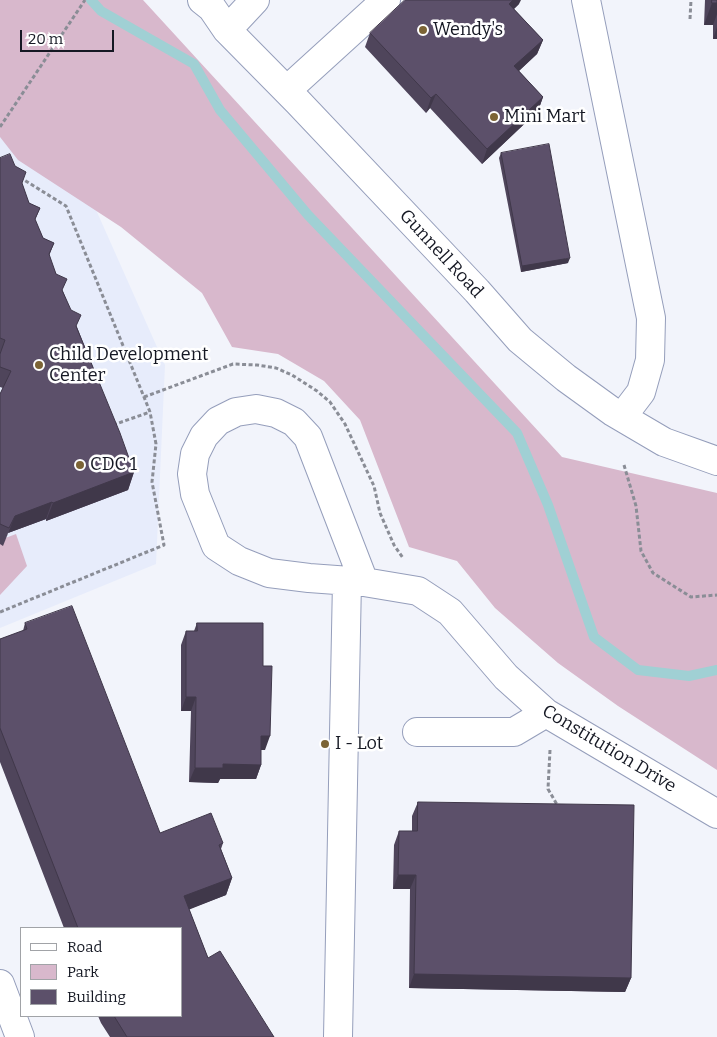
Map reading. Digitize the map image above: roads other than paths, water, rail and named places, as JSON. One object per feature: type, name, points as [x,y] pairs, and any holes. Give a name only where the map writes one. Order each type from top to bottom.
[{"type":"street","name":"Gunnell Road","points":[[202,0],[212,8],[227,30],[477,291],[520,340],[566,378],[622,417],[664,442],[717,461]]},
{"type":"street","points":[[227,30],[255,0]]},
{"type":"street","points":[[286,90],[386,0]]},
{"type":"street","points":[[586,0],[651,318],[650,360],[641,392],[622,417]]},
{"type":"street","name":"Constitution Drive","points":[[355,582],[308,437],[304,432],[294,422],[276,412],[256,409],[236,412],[218,421],[204,436],[194,454],[192,474],[195,494],[216,546],[239,562],[269,573],[355,582],[418,592],[450,612],[506,677],[552,717],[717,814]]},
{"type":"street","points":[[338,1037],[355,582]]},
{"type":"street","points":[[417,732],[514,732],[552,717]]},
{"type":"street","points":[[0,984],[20,1037]]},
{"type":"waterway","points":[[91,0],[101,11],[194,64],[220,110],[308,215],[517,433],[548,505],[594,637],[638,670],[689,676],[717,670]]},
{"type":"place","name":"Wendy's","points":[[423,30]]},
{"type":"place","name":"Mini Mart","points":[[494,117]]},
{"type":"place","name":"Child Development Center","points":[[39,365]]},
{"type":"place","name":"CDC 1","points":[[80,465]]},
{"type":"place","name":"I - Lot","points":[[325,744]]}]
